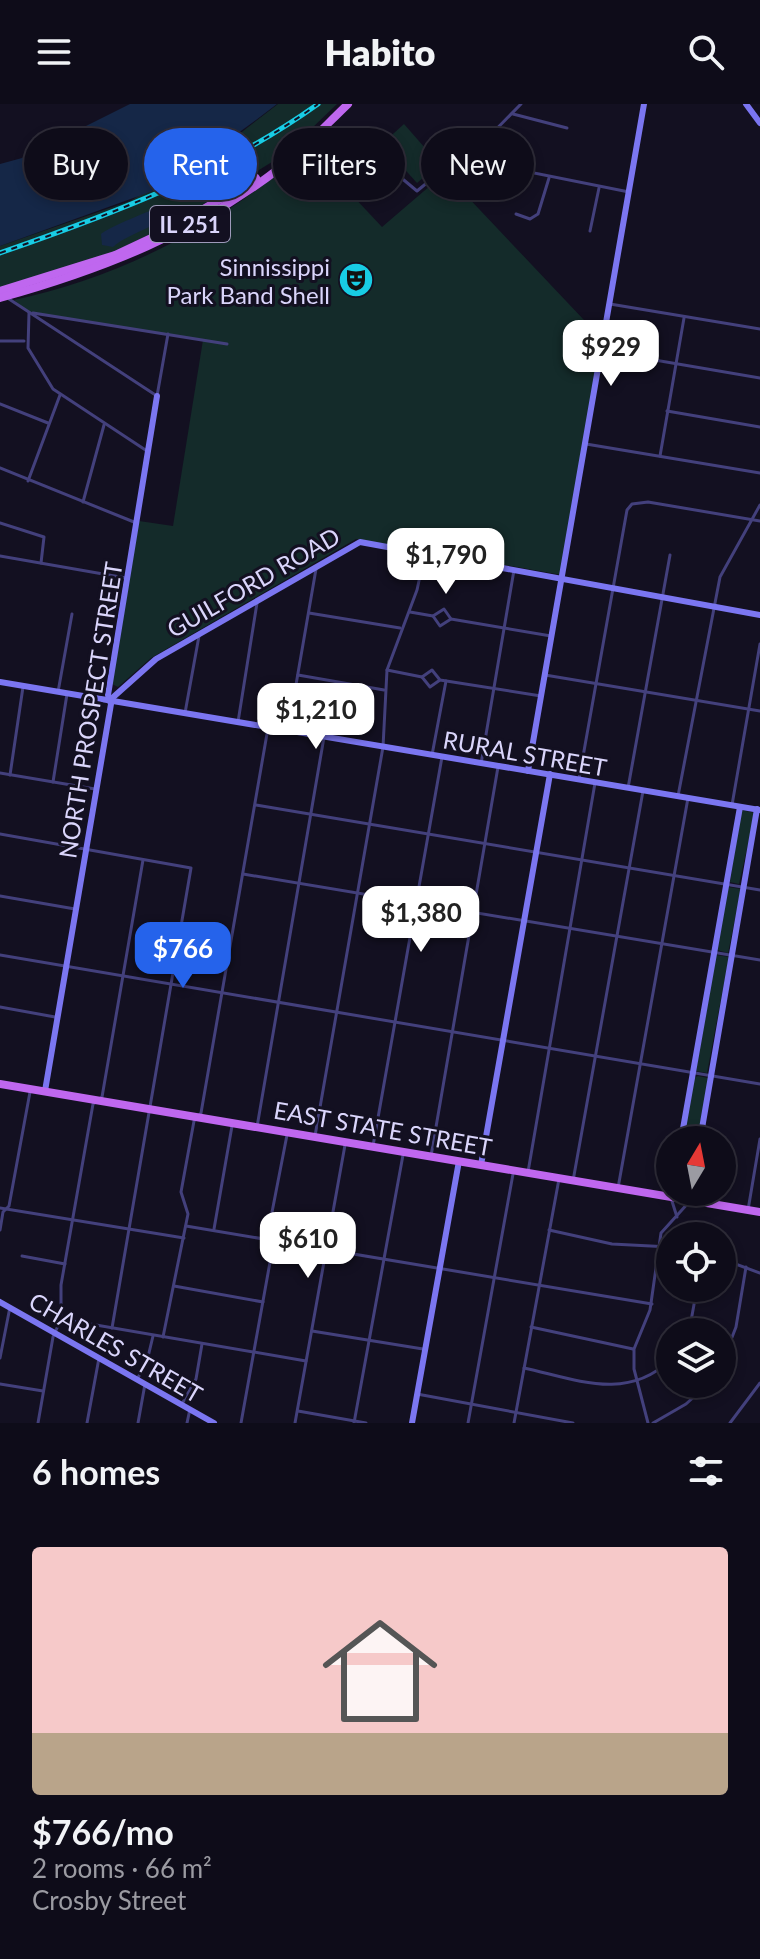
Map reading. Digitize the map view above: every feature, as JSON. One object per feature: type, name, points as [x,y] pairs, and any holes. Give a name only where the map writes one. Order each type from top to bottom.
[{"type":"main road","name":"IL 251","points":[[3,294],[82,268],[168,230],[279,162],[340,104]]},
{"type":"main road","points":[[330,121],[349,104]]},
{"type":"main road","name":"IL 251","points":[[3,294],[80,276],[170,236],[282,166],[330,121]]},
{"type":"main road","name":"EAST STATE STREET","points":[[0,1084],[573,1181],[656,1192]]},
{"type":"main road","name":"EAST STATE STREET","points":[[732,1206],[760,1212]]},
{"type":"street","points":[[499,128],[521,104]]},
{"type":"street","points":[[528,771],[644,104]]},
{"type":"street","points":[[746,104],[758,117]]},
{"type":"street","points":[[513,114],[567,128]]},
{"type":"street","points":[[330,121],[367,175],[399,176],[417,191],[421,188]]},
{"type":"street","points":[[534,175],[629,192]]},
{"type":"street","points":[[516,214],[530,219],[538,214],[549,178]]},
{"type":"street","points":[[590,231],[599,188]]},
{"type":"street","points":[[3,294],[157,396]]},
{"type":"street","points":[[610,304],[760,329]]},
{"type":"street","points":[[29,313],[227,344]]},
{"type":"street","points":[[29,313],[26,341],[53,389],[148,452]]},
{"type":"street","points":[[660,456],[684,316]]},
{"type":"street","name":"NORTH PROSPECT STREET","points":[[45,1091],[98,789],[127,579],[168,334]]},
{"type":"street","points":[[0,341],[26,341]]},
{"type":"street","points":[[602,351],[760,378]]},
{"type":"street","points":[[28,481],[60,395]]},
{"type":"street","points":[[0,413],[2,405],[49,424]]},
{"type":"street","points":[[667,411],[760,427]]},
{"type":"street","points":[[83,502],[104,424]]},
{"type":"street","points":[[586,444],[760,473]]},
{"type":"street","points":[[0,468],[137,523]]},
{"type":"street","points":[[579,779],[623,518],[632,504],[648,502],[760,521]]},
{"type":"street","points":[[678,796],[720,577],[760,505]]},
{"type":"street","points":[[0,523],[44,537],[41,563]]},
{"type":"street","name":"GUILFORD ROAD","points":[[110,700],[148,664],[360,542],[760,615]]},
{"type":"street","points":[[315,1136],[383,747],[387,670],[401,628],[410,612],[425,552]]},
{"type":"street","points":[[628,788],[670,555]]},
{"type":"street","points":[[0,556],[127,579]]},
{"type":"street","points":[[288,731],[317,565]]},
{"type":"street","points":[[481,764],[515,568]]},
{"type":"street","points":[[238,722],[257,600]]},
{"type":"street","points":[[410,612],[433,616],[444,609],[451,619]]},
{"type":"street","points":[[309,613],[401,628]]},
{"type":"street","points":[[58,692],[72,614]]},
{"type":"street","points":[[433,616],[440,626],[451,619],[552,636]]},
{"type":"street","points":[[185,713],[199,636]]},
{"type":"street","points":[[684,1126],[726,884],[760,644]]},
{"type":"street","points":[[387,670],[422,677],[430,687],[440,680]]},
{"type":"street","points":[[422,677],[432,670],[440,680],[541,696]]},
{"type":"street","points":[[298,675],[384,690]]},
{"type":"street","points":[[545,675],[760,711]]},
{"type":"street","points":[[432,755],[446,681]]},
{"type":"street","name":"RURAL STREET","points":[[0,682],[759,809]]},
{"type":"street","points":[[10,775],[23,686]]},
{"type":"street","points":[[53,782],[67,694]]},
{"type":"street","points":[[163,1337],[188,1214],[181,1192],[197,1117],[201,1113],[268,728]]},
{"type":"street","points":[[257,1127],[324,737]]},
{"type":"street","points":[[373,1146],[442,757]]},
{"type":"street","points":[[431,1156],[498,767]]},
{"type":"street","points":[[0,773],[98,789]]},
{"type":"street","points":[[481,1165],[550,774]]},
{"type":"street","points":[[528,1172],[595,783]]},
{"type":"street","points":[[573,1181],[643,791]]},
{"type":"street","points":[[618,1188],[689,798]]},
{"type":"street","points":[[256,805],[760,890]]},
{"type":"street","points":[[702,1126],[759,809]]},
{"type":"street","points":[[0,834],[191,868],[112,1328]]},
{"type":"street","points":[[38,1423],[61,1319],[65,1264],[93,1104],[100,1099],[143,860]]},
{"type":"street","points":[[243,874],[760,960]]},
{"type":"street","points":[[0,896],[76,910]]},
{"type":"street","points":[[0,955],[760,1084]]},
{"type":"street","points":[[0,1007],[57,1017]]},
{"type":"street","points":[[0,1230],[31,1089]]},
{"type":"street","points":[[214,1230],[233,1123]]},
{"type":"street","points":[[267,1239],[287,1132]]},
{"type":"street","points":[[748,1210],[760,1139]]},
{"type":"street","points":[[295,1423],[346,1141]]},
{"type":"street","points":[[354,1422],[404,1151]]},
{"type":"street","points":[[412,1423],[459,1161]]},
{"type":"street","points":[[468,1423],[514,1170]]},
{"type":"street","points":[[514,1423],[559,1178]]},
{"type":"street","points":[[675,1206],[677,1217]]},
{"type":"street","points":[[672,1222],[684,1206]]},
{"type":"street","points":[[0,1208],[184,1238]]},
{"type":"street","points":[[186,1226],[652,1304]]},
{"type":"street","points":[[549,1230],[612,1244],[656,1246]]},
{"type":"street","points":[[241,1423],[274,1240]]},
{"type":"street","points":[[22,1256],[65,1264]]},
{"type":"street","points":[[656,1258],[652,1304],[634,1349],[636,1382],[650,1423],[693,1398]]},
{"type":"street","points":[[736,1264],[760,1273]]},
{"type":"street","points":[[736,1327],[746,1267]]},
{"type":"street","points":[[174,1286],[263,1302]]},
{"type":"street","name":"CHARLES STREET","points":[[0,1302],[214,1423]]},
{"type":"street","points":[[0,1358],[3,1324],[10,1307]]},
{"type":"street","points":[[61,1319],[306,1361]]},
{"type":"street","points":[[531,1327],[634,1349]]},
{"type":"street","points":[[312,1331],[425,1349]]},
{"type":"street","points":[[137,1380],[148,1357],[153,1336]]},
{"type":"street","points":[[182,1405],[194,1384],[202,1344]]},
{"type":"street","points":[[87,1423],[99,1358]]},
{"type":"street","points":[[524,1368],[588,1384],[620,1385],[636,1382],[656,1372]]},
{"type":"street","points":[[730,1423],[760,1383]]},
{"type":"street","points":[[0,1384],[43,1391]]},
{"type":"street","points":[[138,1423],[145,1384]]},
{"type":"street","points":[[417,1394],[517,1410],[573,1423]]},
{"type":"street","points":[[187,1423],[190,1409]]},
{"type":"street","points":[[298,1411],[366,1423]]},
{"type":"green space","points":[[278,104],[337,104],[312,128],[273,128],[273,161],[257,171],[257,128],[247,128]]},
{"type":"green space","points":[[404,124],[421,143],[421,180],[417,183],[405,170],[405,128],[400,128]]},
{"type":"green space","points":[[273,176],[273,200],[357,200],[382,227],[421,194],[421,200],[471,200],[601,338],[562,575],[356,539],[151,658],[118,687],[112,684],[139,521],[173,526],[203,340],[29,313],[14,300],[54,290],[133,262],[208,223],[243,200],[257,200],[257,189]]},
{"type":"green space","points":[[144,192],[144,200],[210,200],[106,256],[0,288],[0,246],[130,201]]},
{"type":"green space","points":[[741,810],[755,813],[739,884],[730,882]]},
{"type":"green space","points":[[728,887],[741,889],[728,953],[717,950]]},
{"type":"green space","points":[[716,955],[729,957],[707,1073],[696,1071]]},
{"type":"green space","points":[[694,1078],[708,1078],[701,1126],[685,1126]]},
{"type":"water","points":[[130,104],[277,104],[244,128],[144,128],[144,194],[128,200],[128,128],[82,128]]},
{"type":"water","points":[[22,158],[24,200],[128,200],[0,246],[0,164]]},
{"type":"water","points":[[164,206],[171,211],[159,222],[113,247],[102,245],[101,234],[105,231]]},
{"type":"railway","points":[[0,253],[124,207],[204,172],[281,129],[318,104]]},
{"type":"place","name":"Sinnissippi Park Band Shell","points":[[356,280]]}]
